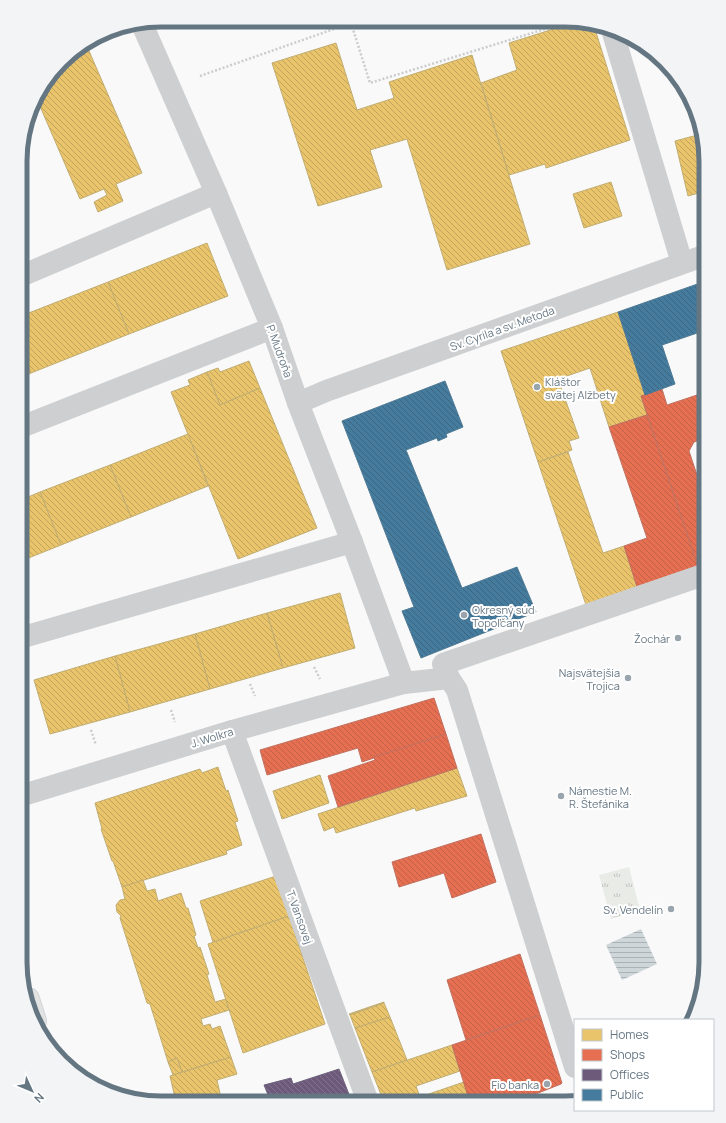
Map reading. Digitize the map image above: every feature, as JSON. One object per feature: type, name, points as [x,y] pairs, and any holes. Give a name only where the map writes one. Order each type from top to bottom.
[{"type":"street","name":"P. Mudroňa","points":[[144,28],[216,193],[272,328],[298,404],[352,542],[404,683]]},
{"type":"street","points":[[614,36],[682,263]]},
{"type":"street","points":[[27,273],[216,193]]},
{"type":"street","name":"Sv. Cyrila a sv. Metoda","points":[[298,404],[326,391],[699,257]]},
{"type":"street","points":[[27,425],[272,328]]},
{"type":"street","points":[[27,636],[352,542]]},
{"type":"street","points":[[574,1063],[457,690],[449,678],[443,664],[699,576]]},
{"type":"street","name":"J. Wolkra","points":[[27,794],[232,731],[404,683],[449,678]]},
{"type":"street","name":"T. Vansovej","points":[[232,731],[366,1096]]},
{"type":"path","points":[[200,76],[341,27]]},
{"type":"path","points":[[351,27],[370,83],[552,27]]},
{"type":"path","points":[[314,667],[322,681]]},
{"type":"path","points":[[250,684],[256,700]]},
{"type":"path","points":[[171,710],[176,724]]},
{"type":"path","points":[[91,730],[97,747]]},
{"type":"green space","points":[[629,867],[640,910],[611,919],[599,875]]},
{"type":"shaded area","points":[[641,929],[657,964],[622,980],[606,945]]},
{"type":"building: Homes","points":[[560,27],[582,28],[596,31],[630,140],[546,168],[545,164],[509,175],[481,83],[517,70],[509,43]]},
{"type":"building: Homes","points":[[336,43],[357,110],[394,98],[389,82],[472,55],[530,244],[447,270],[407,139],[370,150],[382,187],[318,206],[272,63]]},
{"type":"building: Homes","points":[[88,49],[142,173],[116,184],[123,201],[98,212],[94,202],[107,195],[104,189],[80,199],[39,105],[45,94],[60,73],[73,60]]},
{"type":"building: Homes","points":[[696,135],[699,153],[699,193],[688,196],[675,141]]},
{"type":"building: Homes","points":[[611,182],[622,216],[584,228],[573,194]]},
{"type":"building: Homes","points":[[207,243],[228,296],[129,334],[108,282]]},
{"type":"building: Homes","points":[[108,282],[129,334],[31,373],[27,363],[27,314]]},
{"type":"building: Homes","name":"Kláštor svätej Alžbety","points":[[618,312],[645,395],[641,396],[647,415],[609,427],[590,368],[558,379],[579,438],[569,441],[572,450],[538,462],[501,351]]},
{"type":"building: Homes","points":[[249,361],[260,388],[220,405],[207,372],[218,368],[220,372]]},
{"type":"building: Homes","points":[[27,363],[31,373],[27,375]]},
{"type":"building: Homes","points":[[207,372],[220,405],[260,388],[317,528],[238,559],[171,392],[190,385],[188,380]]},
{"type":"building: Homes","points":[[188,434],[208,486],[131,517],[110,465]]},
{"type":"building: Homes","points":[[568,452],[603,553],[624,546],[639,593],[588,611],[538,462]]},
{"type":"building: Homes","points":[[110,465],[131,517],[61,545],[40,492]]},
{"type":"building: Homes","points":[[40,492],[61,545],[27,559],[27,497]]},
{"type":"building: Homes","points":[[340,593],[355,648],[283,668],[267,613]]},
{"type":"building: Homes","points":[[267,613],[283,668],[210,689],[195,634]]},
{"type":"building: Homes","points":[[195,634],[210,689],[130,712],[115,656]]},
{"type":"building: Homes","points":[[115,656],[130,712],[50,734],[34,680]]},
{"type":"building: Homes","points":[[218,767],[226,791],[228,790],[238,821],[235,822],[242,845],[226,851],[227,854],[122,887],[101,829],[95,803],[200,769],[202,773]]},
{"type":"building: Homes","points":[[457,768],[467,796],[416,811],[415,808],[336,833],[334,827],[324,831],[318,814]]},
{"type":"building: Homes","points":[[320,775],[329,803],[282,819],[273,791]]},
{"type":"building: Homes","points":[[276,876],[289,916],[213,942],[200,901]]},
{"type":"building: Homes","points":[[143,880],[147,891],[155,889],[158,901],[181,893],[186,908],[188,908],[196,935],[194,936],[198,948],[200,947],[209,974],[207,975],[215,1002],[226,999],[229,1010],[201,1019],[203,1026],[210,1024],[212,1029],[220,1026],[231,1057],[182,1072],[177,1058],[168,1062],[150,1004],[147,1003],[120,918],[121,916],[117,912],[116,905],[120,900],[125,899],[122,887]]},
{"type":"building: Homes","points":[[289,916],[325,1024],[243,1053],[208,944]]},
{"type":"building: Homes","points":[[384,1002],[350,1015],[349,1014]]},
{"type":"building: Homes","points":[[384,1003],[390,1017],[355,1028],[350,1015]]},
{"type":"building: Homes","points":[[390,1017],[407,1060],[372,1072],[355,1028]]},
{"type":"building: Homes","points":[[452,1045],[460,1071],[416,1086],[420,1096],[382,1096],[372,1072]]},
{"type":"building: Homes","points":[[231,1057],[237,1074],[217,1080],[221,1096],[175,1096],[170,1076]]},
{"type":"building: Homes","points":[[177,1058],[182,1072],[173,1075],[168,1062]]},
{"type":"building: Homes","points":[[464,1082],[468,1096],[423,1096]]},
{"type":"building: Shops","points":[[662,389],[667,405],[699,394],[699,440],[694,442],[689,451],[699,481],[699,570],[641,396]]},
{"type":"building: Shops","points":[[647,415],[699,573],[639,593],[624,546],[647,538],[609,427]]},
{"type":"building: Shops","points":[[434,698],[446,734],[362,762],[358,748],[267,775],[260,750]]},
{"type":"building: Shops","points":[[446,734],[457,768],[338,807],[328,776],[375,760],[374,757]]},
{"type":"building: Shops","points":[[481,834],[496,882],[452,898],[444,873],[399,887],[392,862]]},
{"type":"building: Shops","points":[[520,954],[540,1015],[466,1040],[447,980]]},
{"type":"building: Shops","points":[[540,1015],[562,1083],[531,1096],[468,1096],[452,1045]]},
{"type":"building: Offices","points":[[339,1069],[350,1096],[269,1096],[264,1085],[291,1078],[293,1084]]},
{"type":"building: Public","points":[[699,283],[699,332],[662,345],[675,384],[645,395],[618,312]]},
{"type":"building: Public","points":[[445,381],[463,427],[446,434],[447,437],[438,441],[437,438],[406,450],[462,588],[517,567],[536,612],[421,658],[402,611],[414,607],[342,421]]},
{"type":"place","name":"Kláštor svätej Alžbety","points":[[537,387]]},
{"type":"place","name":"Okresný súd Topoľčany","points":[[464,615]]},
{"type":"place","name":"Žochár","points":[[678,638]]},
{"type":"place","name":"Najsvätejšia Trojica","points":[[628,678]]},
{"type":"place","name":"Námestie M. R. Štefánika","points":[[561,796]]},
{"type":"place","name":"Sv. Vendelín","points":[[671,909]]},
{"type":"place","name":"Fio banka","points":[[547,1084]]}]
